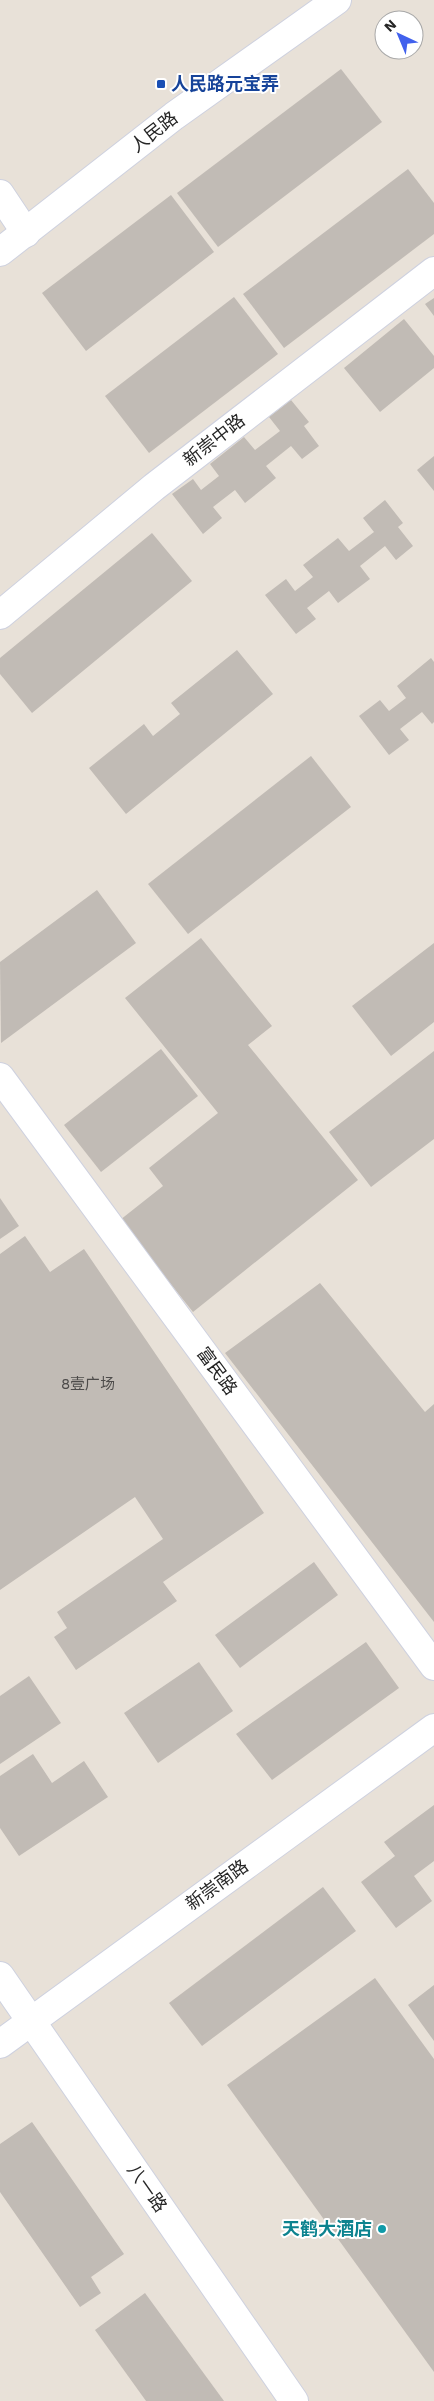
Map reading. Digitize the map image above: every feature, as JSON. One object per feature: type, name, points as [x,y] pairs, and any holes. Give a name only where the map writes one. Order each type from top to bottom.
[{"type":"street","name":"人民路","points":[[0,252],[174,116],[337,0]]},
{"type":"street","points":[[0,194],[26,233]]},
{"type":"street","name":"新崇中路","points":[[0,615],[154,487],[434,271]]},
{"type":"street","name":"富民路","points":[[0,1077],[434,1666]]},
{"type":"street","name":"新崇南路","points":[[0,2044],[434,1728]]},
{"type":"street","name":"八一路","points":[[0,1976],[294,2401]]},
{"type":"building","points":[[341,69],[382,122],[218,247],[177,193]]},
{"type":"building","points":[[408,169],[434,203],[434,234],[284,348],[243,294]]},
{"type":"building","points":[[171,195],[214,252],[86,351],[42,293]]},
{"type":"building","points":[[234,297],[278,354],[149,453],[105,396]]},
{"type":"building","points":[[434,298],[434,316],[425,304]]},
{"type":"building","points":[[404,319],[434,356],[434,368],[380,412],[344,368]]},
{"type":"building","points":[[291,400],[309,422],[304,426],[319,446],[302,459],[291,446],[266,466],[276,478],[245,503],[235,490],[213,507],[222,518],[203,534],[172,494],[193,479],[201,490],[219,476],[210,464],[244,437],[255,450],[280,431],[269,417]]},
{"type":"building","points":[[434,456],[434,491],[417,470]]},
{"type":"building","points":[[385,500],[403,523],[398,527],[413,546],[396,560],[385,546],[360,566],[370,579],[338,603],[329,591],[307,608],[316,619],[296,634],[265,595],[286,579],[295,591],[313,577],[303,565],[338,538],[349,551],[374,532],[363,518]]},
{"type":"building","points":[[152,533],[192,581],[32,713],[0,674],[0,658]]},
{"type":"building","points":[[237,650],[273,694],[126,814],[89,768],[144,724],[153,736],[180,714],[171,703]]},
{"type":"building","points":[[431,658],[434,662],[434,722],[432,724],[422,712],[400,729],[409,740],[389,755],[359,716],[380,700],[389,711],[406,698],[397,686]]},
{"type":"building","points":[[311,756],[351,807],[188,934],[148,884]]},
{"type":"building","points":[[97,890],[136,943],[1,1043],[0,962]]},
{"type":"building","points":[[201,938],[272,1026],[248,1045],[358,1180],[193,1312],[120,1220],[163,1186],[149,1168],[218,1113],[125,998]]},
{"type":"building","points":[[434,943],[434,1022],[391,1056],[352,1006]]},
{"type":"building","points":[[161,1049],[198,1096],[101,1172],[64,1125]]},
{"type":"building","points":[[434,1051],[434,1139],[371,1187],[329,1132]]},
{"type":"building","points":[[0,1198],[19,1226],[0,1239]]},
{"type":"building","points":[[25,1236],[50,1272],[84,1249],[264,1513],[163,1582],[177,1601],[76,1670],[54,1637],[67,1628],[57,1612],[163,1539],[135,1497],[0,1590],[0,1254]]},
{"type":"building","points":[[320,1283],[425,1412],[434,1404],[434,1622],[225,1353]]},
{"type":"building","points":[[314,1562],[338,1595],[240,1668],[215,1635]]},
{"type":"building","points":[[366,1642],[399,1688],[272,1780],[236,1734]]},
{"type":"building","points":[[199,1662],[233,1711],[158,1763],[124,1713]]},
{"type":"building","points":[[29,1676],[61,1723],[0,1764],[0,1696]]},
{"type":"building","points":[[33,1754],[52,1783],[84,1761],[108,1797],[19,1856],[0,1828],[0,1776]]},
{"type":"building","points":[[434,1805],[434,1861],[414,1876],[432,1901],[396,1928],[361,1882],[395,1856],[384,1842]]},
{"type":"building","points":[[323,1887],[356,1931],[202,2046],[169,2003]]},
{"type":"building","name":"天鹤大酒店","points":[[375,1978],[434,2059],[434,2372],[227,2085]]},
{"type":"building","points":[[434,1985],[434,2041],[408,2005]]},
{"type":"building","points":[[32,2122],[124,2254],[91,2277],[101,2293],[80,2307],[0,2192],[0,2144]]},
{"type":"building","points":[[145,2293],[224,2401],[146,2401],[95,2330]]},
{"type":"place","name":"人民路元宝弄","points":[[161,84]]},
{"type":"place","name":"天鹤大酒店","points":[[382,2229]]}]
